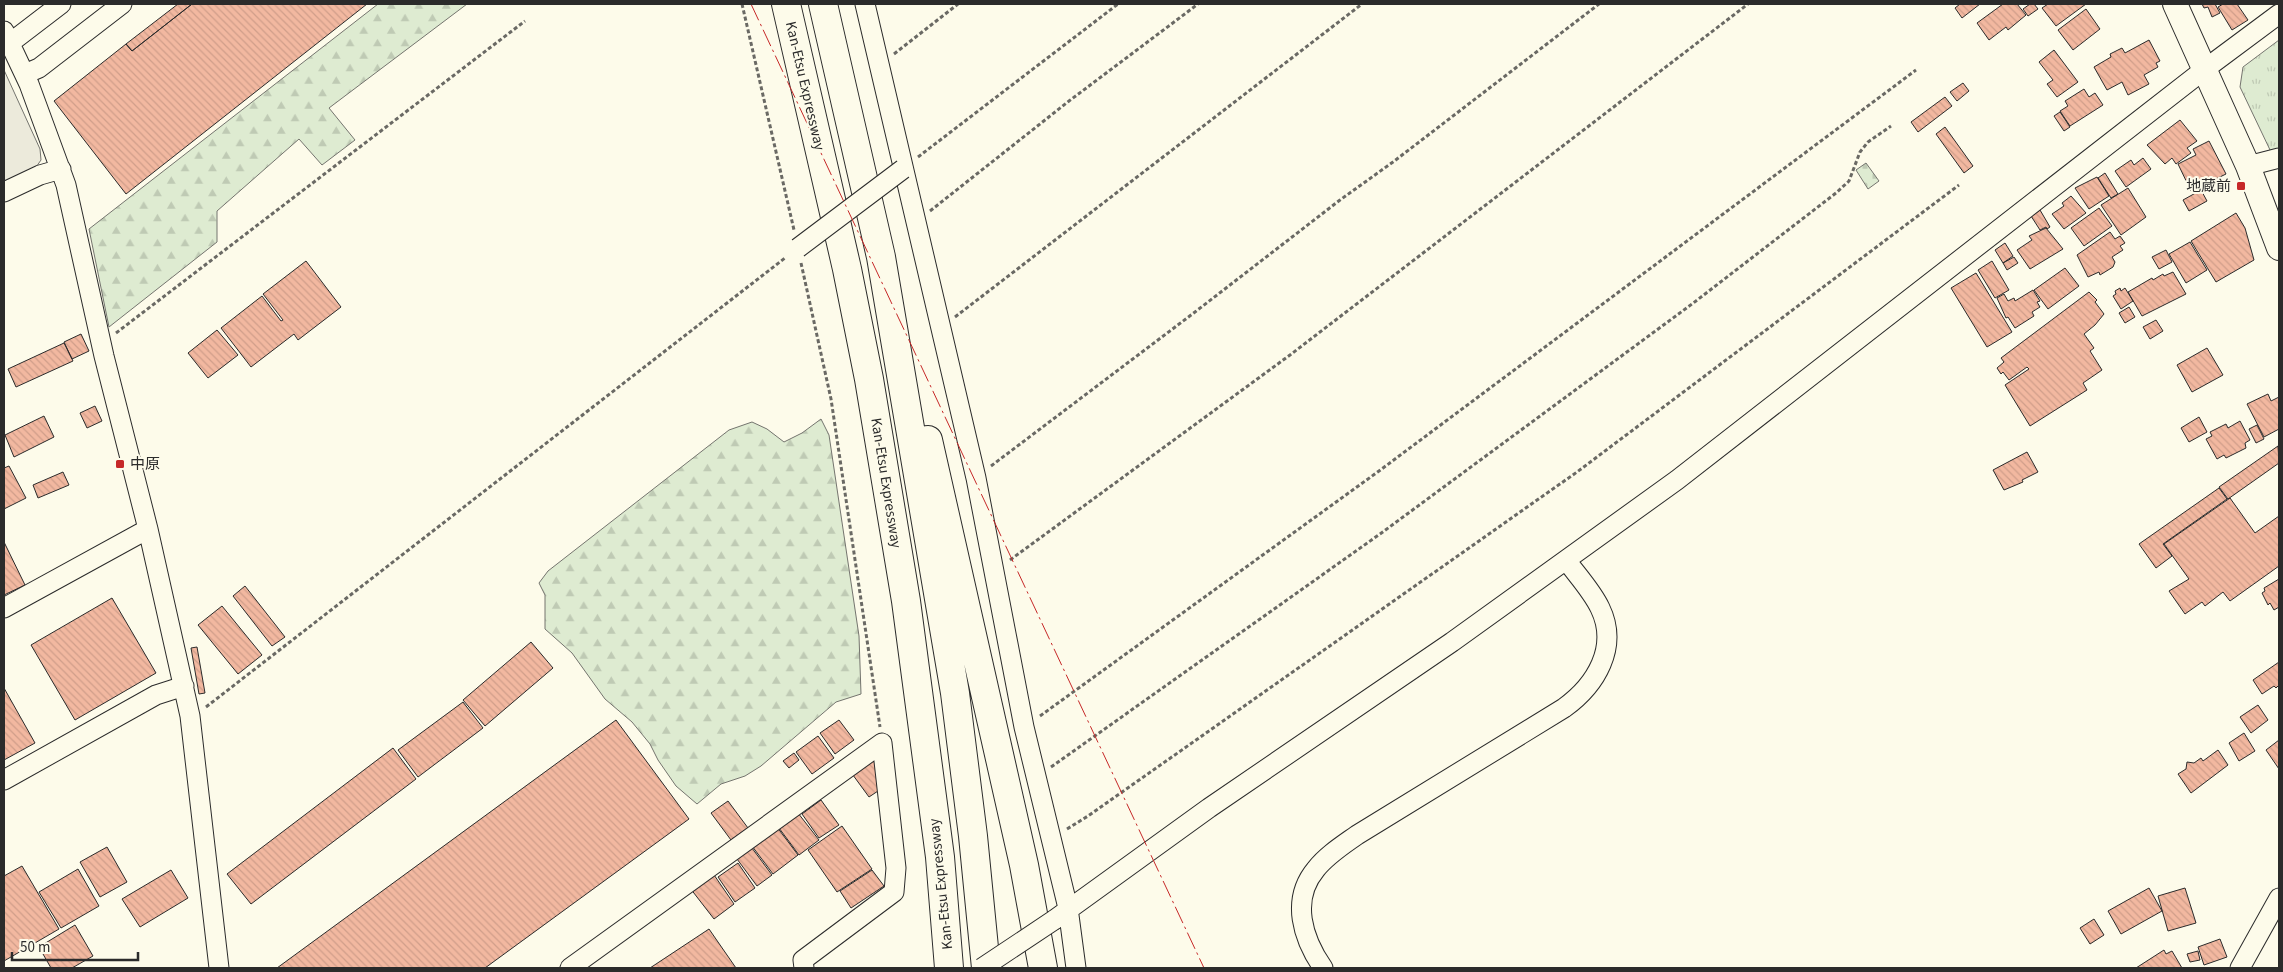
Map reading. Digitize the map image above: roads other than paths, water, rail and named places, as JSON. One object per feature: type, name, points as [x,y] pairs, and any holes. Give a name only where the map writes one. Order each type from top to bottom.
[{"type":"highway","name":"Kan-Etsu Expressway","points":[[786,4],[847,269],[871,389],[906,601],[940,857],[949,968]]},
{"type":"highway","points":[[823,4],[881,257],[941,489],[1032,902],[1043,968]]},
{"type":"highway","points":[[881,257],[955,693],[973,836],[986,968]]},
{"type":"main road","points":[[2175,4],[2248,166],[2279,248]]},
{"type":"street","points":[[61,4],[7,37],[25,74],[66,184],[101,344],[148,529],[184,686],[190,716],[218,968]]},
{"type":"street","points":[[25,74],[39,68],[122,4]]},
{"type":"street","points":[[865,4],[976,478],[1024,727],[1051,838],[1061,914],[1076,968]]},
{"type":"street","points":[[982,968],[1061,914],[1208,808],[1452,642],[1677,480],[2205,69],[2279,14]]},
{"type":"street","points":[[2248,166],[2279,158]]},
{"type":"street","points":[[4,192],[61,169]]},
{"type":"street","points":[[798,248],[903,169]]},
{"type":"street","points":[[4,608],[148,529]]},
{"type":"street","points":[[1323,968],[1310,948],[1301,914],[1303,894],[1315,870],[1329,855],[1357,835],[1564,708],[1577,699],[1596,676],[1603,662],[1607,645],[1607,628],[1600,607],[1566,560]]},
{"type":"street","points":[[4,780],[156,695],[184,686]]},
{"type":"street","points":[[570,968],[882,743],[896,868],[894,892],[803,960],[804,968]]},
{"type":"street","points":[[2240,968],[2279,898]]},
{"type":"place","name":"地蔵前","points":[[2241,186]]},
{"type":"place","name":"中原","points":[[120,464]]}]
